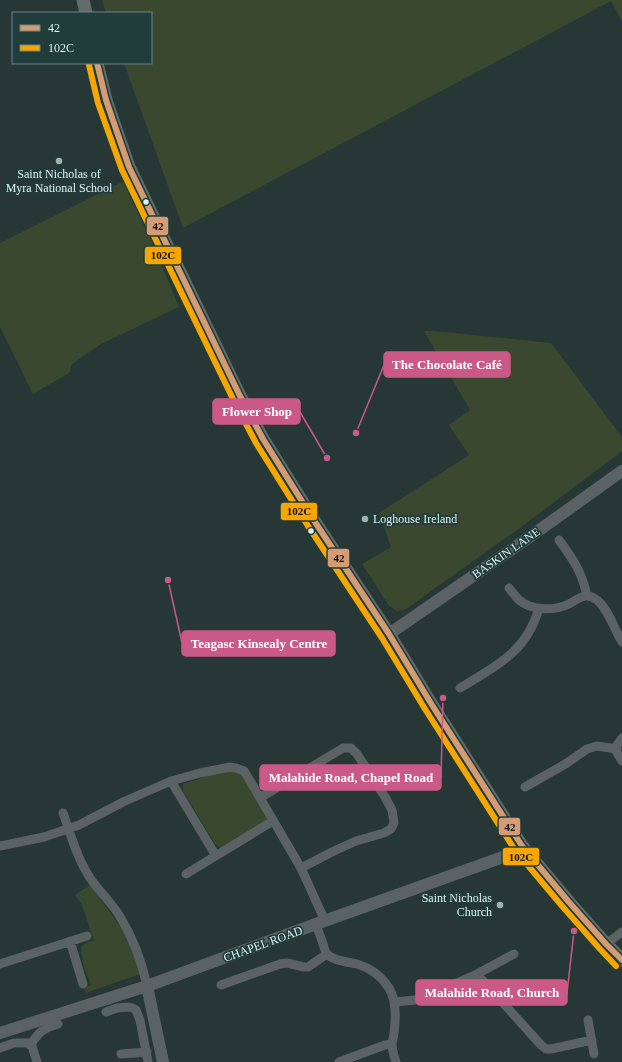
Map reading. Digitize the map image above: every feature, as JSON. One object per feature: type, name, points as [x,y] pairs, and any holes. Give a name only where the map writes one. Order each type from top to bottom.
[{"type":"main road","points":[[83,0],[86,12]]},
{"type":"main road","points":[[97,64],[109,109],[129,167],[240,396],[263,439],[389,634],[432,705],[522,846],[568,901],[622,960]]},
{"type":"street","name":"BASKIN LANE","points":[[389,634],[531,536],[622,470]]},
{"type":"street","points":[[559,540],[573,559],[584,584],[587,596]]},
{"type":"street","points":[[509,588],[519,600],[531,606],[543,609],[568,605],[582,597],[587,596],[596,599],[606,611],[622,642]]},
{"type":"street","points":[[460,688],[497,665],[515,651],[535,622],[539,608]]},
{"type":"street","points":[[622,738],[617,744],[616,749],[622,761]]},
{"type":"street","points":[[525,787],[567,763],[587,749],[597,746],[616,749]]},
{"type":"street","points":[[260,798],[343,748],[351,748],[357,754],[385,797],[392,810],[394,823],[391,829],[332,852],[301,868]]},
{"type":"street","points":[[0,846],[44,837],[79,825],[123,802],[171,781],[230,767],[244,771],[301,868],[320,923],[327,954],[335,959],[358,965],[372,971],[382,979],[394,997],[395,1026],[394,1038],[391,1044],[396,1062]]},
{"type":"street","points":[[171,781],[216,856]]},
{"type":"street","points":[[63,813],[73,844],[82,863],[91,879],[106,897],[118,915],[138,954],[147,986],[163,1062]]},
{"type":"street","points":[[186,874],[273,821]]},
{"type":"street","name":"CHAPEL ROAD","points":[[0,1032],[147,986],[503,857],[522,846]]},
{"type":"street","points":[[606,944],[622,932]]},
{"type":"street","points":[[0,964],[87,936]]},
{"type":"street","points":[[70,941],[83,984]]},
{"type":"street","points":[[221,985],[280,964],[287,963],[308,967],[327,954]]},
{"type":"street","points":[[394,1002],[416,1000],[425,997],[477,974],[514,954]]},
{"type":"street","points":[[477,974],[546,1049],[592,1040]]},
{"type":"street","points":[[106,1012],[117,1008],[129,1007],[136,1010],[140,1020],[148,1062]]},
{"type":"street","points":[[588,1020],[594,1054]]},
{"type":"street","points":[[30,1045],[36,1035],[41,1031],[58,1024]]},
{"type":"street","points":[[0,1048],[14,1043],[29,1043],[37,1062]]},
{"type":"street","points":[[339,1062],[391,1044]]},
{"type":"street","points":[[122,1054],[147,1052]]},
{"type":"green space","points":[[102,0],[622,0],[622,21],[611,1],[183,228],[124,64],[152,64],[152,12],[106,12]]},
{"type":"green space","points":[[126,180],[179,307],[101,344],[72,364],[69,373],[33,394],[0,327],[0,243]]},
{"type":"green space","points":[[424,331],[551,343],[622,437],[622,451],[521,527],[406,609],[397,611],[389,606],[362,564],[391,547],[379,513],[469,455],[449,425],[470,410]]},
{"type":"green space","points":[[235,771],[241,773],[268,817],[267,821],[221,848],[215,844],[183,791],[183,784],[220,772]]},
{"type":"green space","points":[[90,885],[124,932],[133,952],[140,974],[86,993],[84,988],[91,985],[82,961],[81,950],[82,945],[94,940],[81,903],[75,895]]},
{"type":"transit line","name":"42","points":[[97,64],[106,100],[129,167],[240,396],[263,439],[315,522],[389,634],[432,705],[522,846],[568,901],[622,960]]},
{"type":"transit line","name":"102C","points":[[89,65],[98,103],[122,170],[233,399],[256,443],[308,526],[382,638],[425,709],[515,850],[562,906],[616,966]]},
{"type":"place","name":"Saint Nicholas of Myra National School","points":[[59,161]]},
{"type":"place","name":"The Chocolate Café","points":[[356,433]]},
{"type":"place","name":"Flower Shop","points":[[327,458]]},
{"type":"place","name":"Loghouse Ireland","points":[[365,519]]},
{"type":"place","name":"Teagasc Kinsealy Centre","points":[[168,580]]},
{"type":"place","name":"Malahide Road, Chapel Road","points":[[443,698]]},
{"type":"place","name":"Saint Nicholas Church","points":[[500,905]]},
{"type":"place","name":"Malahide Road, Church","points":[[574,931]]}]
